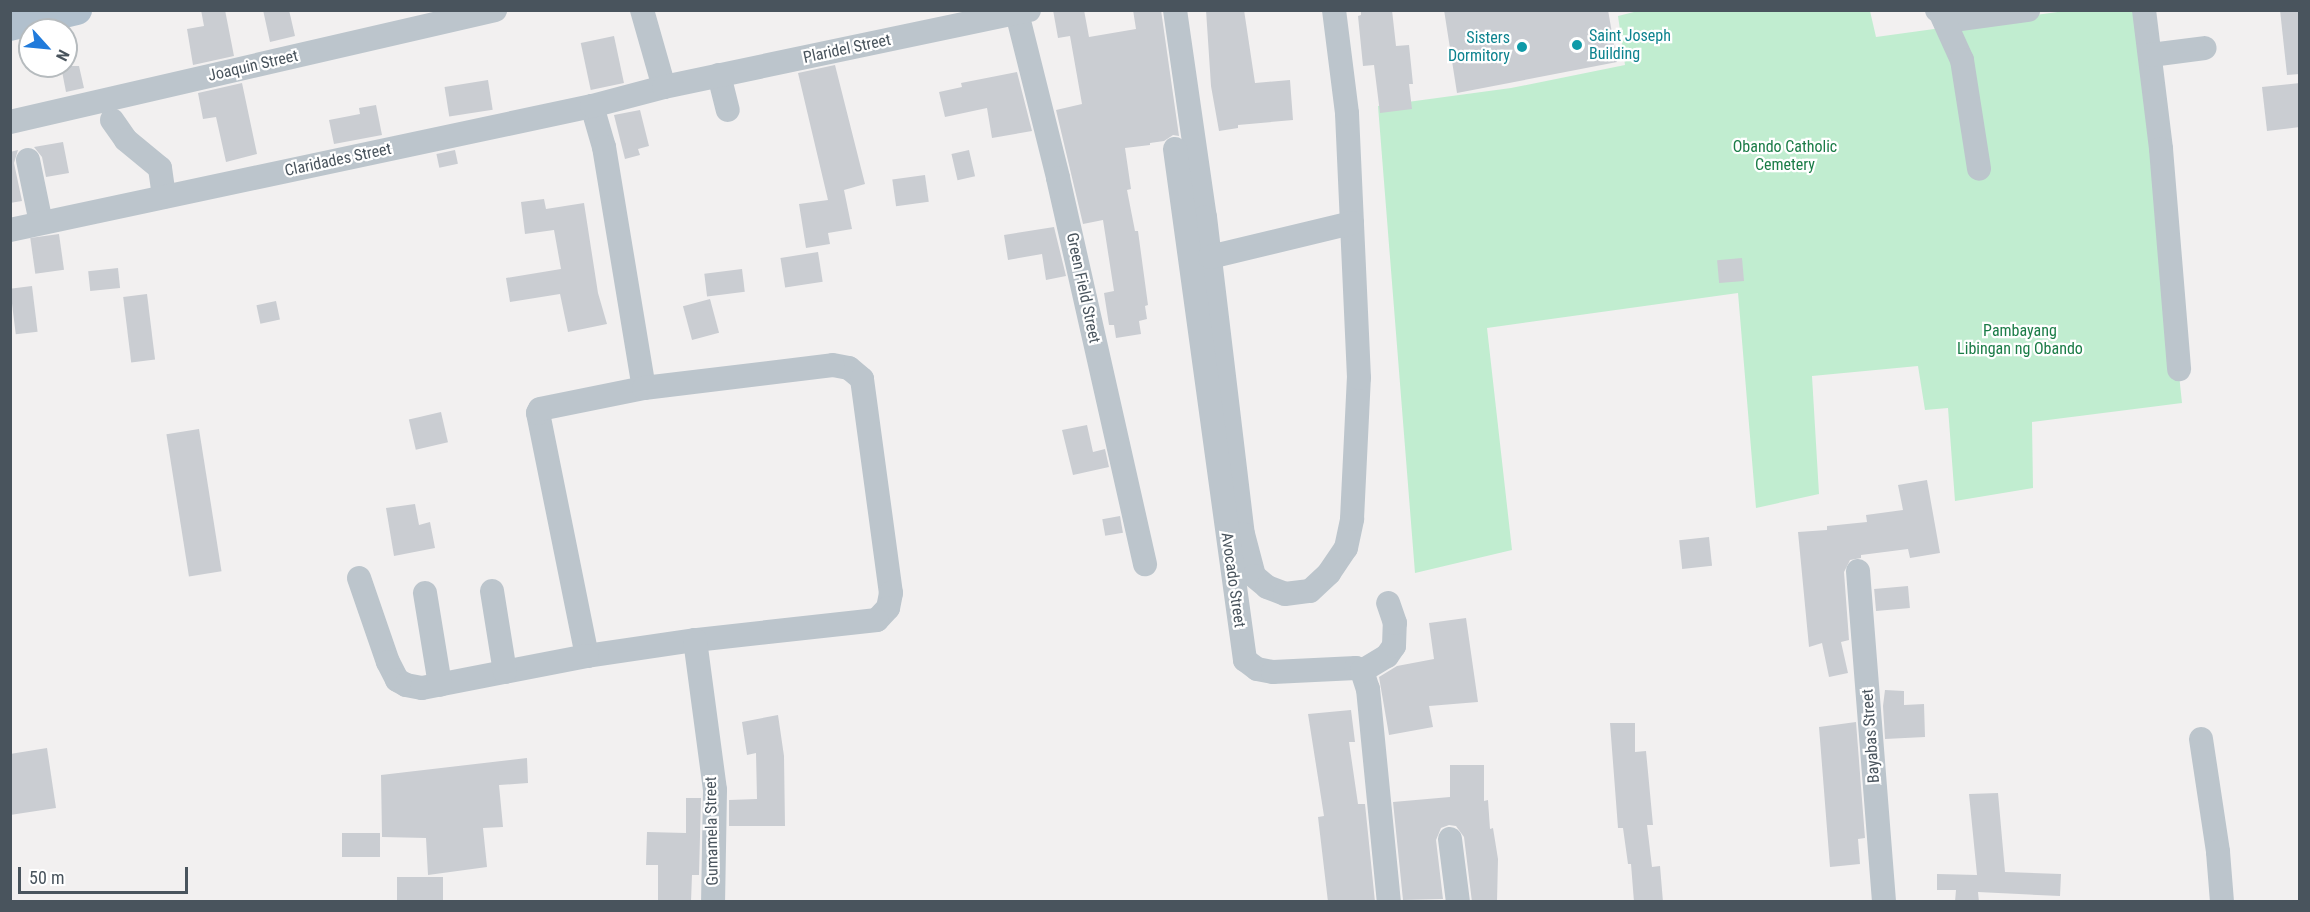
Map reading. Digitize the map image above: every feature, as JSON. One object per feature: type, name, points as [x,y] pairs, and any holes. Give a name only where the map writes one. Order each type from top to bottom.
[{"type":"main road","points":[[10,26],[77,10]]},
{"type":"street","name":"Joaquin Street","points":[[10,122],[495,10]]},
{"type":"street","points":[[642,10],[664,87]]},
{"type":"street","points":[[1175,10],[1210,257],[1243,534],[1254,576],[1267,587],[1285,594],[1310,591],[1329,573],[1346,548],[1352,519],[1359,378],[1347,112],[1334,10]]},
{"type":"street","points":[[1940,13],[1953,20],[2028,10]]},
{"type":"street","points":[[2144,10],[2151,55],[2179,369]]},
{"type":"street","name":"Plaridel Street","points":[[664,87],[1023,12]]},
{"type":"street","name":"Green Field Street","points":[[1023,12],[1145,564]]},
{"type":"street","points":[[1940,13],[1962,60],[1979,169]]},
{"type":"street","points":[[2151,55],[2205,48]]},
{"type":"street","points":[[719,75],[728,110]]},
{"type":"street","name":"Claridades Street","points":[[10,230],[592,106],[664,87]]},
{"type":"street","points":[[592,106],[604,147],[644,388]]},
{"type":"street","points":[[112,120],[126,140],[160,168],[164,197]]},
{"type":"street","name":"Avocado Street","points":[[1175,149],[1245,660],[1257,669],[1273,672],[1356,668],[1362,671]]},
{"type":"street","points":[[28,160],[41,223]]},
{"type":"street","points":[[1210,257],[1352,223]]},
{"type":"street","points":[[359,578],[388,662],[397,680],[416,688],[695,640],[877,620],[888,608],[891,593],[862,379],[849,368],[833,365],[644,388],[543,407],[538,413],[587,657]]},
{"type":"street","name":"Bayabas Street","points":[[1858,571],[1884,902]]},
{"type":"street","points":[[492,591],[505,672]]},
{"type":"street","points":[[425,593],[440,685]]},
{"type":"street","points":[[1389,603],[1395,623],[1394,646],[1387,656],[1362,671],[1368,690],[1389,902]]},
{"type":"street","name":"Gumamela Street","points":[[695,640],[715,790],[713,902]]},
{"type":"street","points":[[2201,739],[2218,852],[2222,902]]},
{"type":"street","points":[[1450,839],[1458,902]]},
{"type":"green space","name":"Obando Catholic Cemetery","points":[[1638,11],[1870,11],[1876,37],[2065,11],[2141,11],[2182,403],[2032,422],[2033,488],[1955,501],[1948,408],[1925,410],[1918,366],[1812,376],[1819,494],[1756,508],[1738,293],[1487,328],[1512,550],[1415,573],[1378,106],[1511,88],[1625,65],[1618,16]]},
{"type":"building","points":[[201,10],[225,10],[234,56],[193,65],[187,29],[204,26]]},
{"type":"building","points":[[263,10],[289,10],[295,36],[270,42]]},
{"type":"building","points":[[1053,10],[1084,10],[1089,37],[1136,29],[1133,10],[1161,10],[1179,136],[1173,135],[1164,141],[1150,143],[1150,145],[1125,148],[1131,189],[1127,190],[1135,231],[1138,231],[1148,305],[1145,306],[1147,319],[1139,321],[1141,334],[1116,338],[1114,325],[1109,325],[1104,293],[1114,291],[1103,220],[1083,224],[1056,110],[1082,104],[1070,36],[1058,38]]},
{"type":"building","points":[[1206,10],[1244,10],[1255,83],[1290,80],[1293,120],[1238,125],[1238,128],[1219,131],[1211,86]]},
{"type":"building","points":[[1361,10],[1392,10],[1396,46],[1409,45],[1413,84],[1409,84],[1412,109],[1380,113],[1374,65],[1363,66],[1358,16],[1361,15]]},
{"type":"building","points":[[1444,10],[1608,10],[1617,62],[1457,93]]},
{"type":"building","points":[[2280,10],[2300,10],[2300,74],[2287,75]]},
{"type":"building","points":[[614,36],[624,83],[591,90],[581,43]]},
{"type":"building","points":[[835,65],[865,184],[844,190],[852,229],[828,233],[830,244],[806,248],[799,204],[828,200],[798,73]]},
{"type":"building","points":[[79,66],[84,88],[66,92],[63,78],[78,78]]},
{"type":"building","points":[[1017,72],[1032,131],[992,138],[987,108],[945,117],[939,92],[962,87],[961,83]]},
{"type":"building","points":[[488,80],[493,110],[449,117],[445,87]]},
{"type":"building","points":[[242,83],[257,154],[226,162],[216,117],[203,119],[198,93]]},
{"type":"building","points":[[2300,83],[2300,127],[2267,131],[2262,87]]},
{"type":"building","points":[[376,105],[382,135],[334,144],[329,120],[360,114],[359,108]]},
{"type":"building","points":[[640,110],[649,146],[638,149],[640,155],[625,159],[614,115]]},
{"type":"building","points":[[63,142],[69,173],[46,177],[42,157],[34,147]]},
{"type":"building","points":[[18,150],[14,163],[22,201],[10,203],[10,152]]},
{"type":"building","points":[[455,150],[458,164],[439,168],[436,154]]},
{"type":"building","points":[[969,150],[975,176],[958,180],[951,154]]},
{"type":"building","points":[[925,175],[929,202],[896,206],[892,180]]},
{"type":"building","points":[[544,199],[546,209],[584,203],[598,293],[607,324],[568,332],[560,294],[510,302],[506,278],[561,269],[554,230],[525,234],[521,202]]},
{"type":"building","points":[[1054,227],[1066,276],[1046,280],[1042,254],[1008,260],[1004,235]]},
{"type":"building","points":[[59,234],[64,270],[35,274],[30,238]]},
{"type":"building","points":[[818,252],[823,282],[785,288],[780,258]]},
{"type":"building","points":[[1742,258],[1744,281],[1719,283],[1717,260]]},
{"type":"building","points":[[118,268],[120,288],[90,291],[88,271]]},
{"type":"building","points":[[742,269],[745,292],[707,296],[704,274]]},
{"type":"building","points":[[32,286],[38,332],[16,334],[10,289]]},
{"type":"building","points":[[147,294],[155,360],[131,362],[123,297]]},
{"type":"building","points":[[710,299],[719,333],[692,340],[683,306]]},
{"type":"building","points":[[276,301],[280,320],[260,324],[256,305]]},
{"type":"building","points":[[441,412],[448,442],[416,450],[409,419]]},
{"type":"building","points":[[1087,425],[1093,452],[1105,449],[1109,467],[1073,475],[1062,430]]},
{"type":"building","points":[[199,429],[222,571],[189,576],[166,434]]},
{"type":"building","points":[[1927,480],[1940,553],[1910,558],[1908,549],[1861,555],[1861,558],[1850,560],[1844,572],[1849,640],[1841,642],[1848,673],[1829,677],[1822,643],[1809,647],[1798,532],[1827,530],[1827,526],[1867,522],[1866,515],[1903,510],[1898,485]]},
{"type":"building","points":[[415,504],[419,525],[430,522],[435,548],[394,556],[386,508]]},
{"type":"building","points":[[1120,516],[1123,533],[1105,536],[1102,519]]},
{"type":"building","points":[[1709,537],[1712,566],[1682,569],[1679,540]]},
{"type":"building","points":[[1908,586],[1910,608],[1876,611],[1874,589]]},
{"type":"building","points":[[1466,618],[1478,702],[1429,706],[1433,727],[1389,735],[1379,677],[1397,666],[1434,659],[1429,623]]},
{"type":"building","points":[[1885,690],[1904,691],[1904,705],[1924,704],[1925,737],[1885,739],[1883,706]]},
{"type":"building","points":[[1351,710],[1355,742],[1349,742],[1358,804],[1365,804],[1375,902],[1328,902],[1318,817],[1324,816],[1308,714]]},
{"type":"building","points":[[778,715],[784,756],[785,826],[729,826],[729,800],[757,799],[756,753],[747,755],[742,722]]},
{"type":"building","points":[[1856,722],[1865,838],[1858,839],[1860,864],[1830,867],[1819,727]]},
{"type":"building","points":[[1610,723],[1635,723],[1635,752],[1646,751],[1653,825],[1647,825],[1652,867],[1660,866],[1663,902],[1634,902],[1631,864],[1628,864],[1623,828],[1618,828]]},
{"type":"building","points":[[47,748],[56,808],[10,815],[10,754]]},
{"type":"building","points":[[527,758],[528,783],[499,785],[503,827],[483,828],[487,867],[428,875],[426,838],[382,837],[381,775]]},
{"type":"building","points":[[1450,765],[1484,765],[1484,801],[1488,800],[1490,829],[1493,828],[1498,859],[1497,902],[1472,902],[1464,837],[1456,826],[1449,825],[1441,828],[1436,840],[1443,899],[1403,900],[1393,802],[1450,797]]},
{"type":"building","points":[[1998,793],[2005,872],[2061,874],[2060,896],[1978,892],[1979,902],[1955,902],[1956,890],[1937,890],[1937,874],[1977,875],[1969,794]]},
{"type":"building","points":[[686,798],[701,798],[699,875],[692,875],[691,902],[658,902],[658,865],[646,865],[647,832],[686,833]]},
{"type":"building","points":[[342,833],[380,833],[380,857],[342,857]]},
{"type":"building","points":[[397,877],[443,877],[443,902],[397,902]]},
{"type":"place","name":"Saint Joseph Building","points":[[1577,45]]},
{"type":"place","name":"Sisters Dormitory","points":[[1522,47]]},
{"type":"park label","name":"Pambayang Libingan ng Obando","points":[[2020,340]]}]
